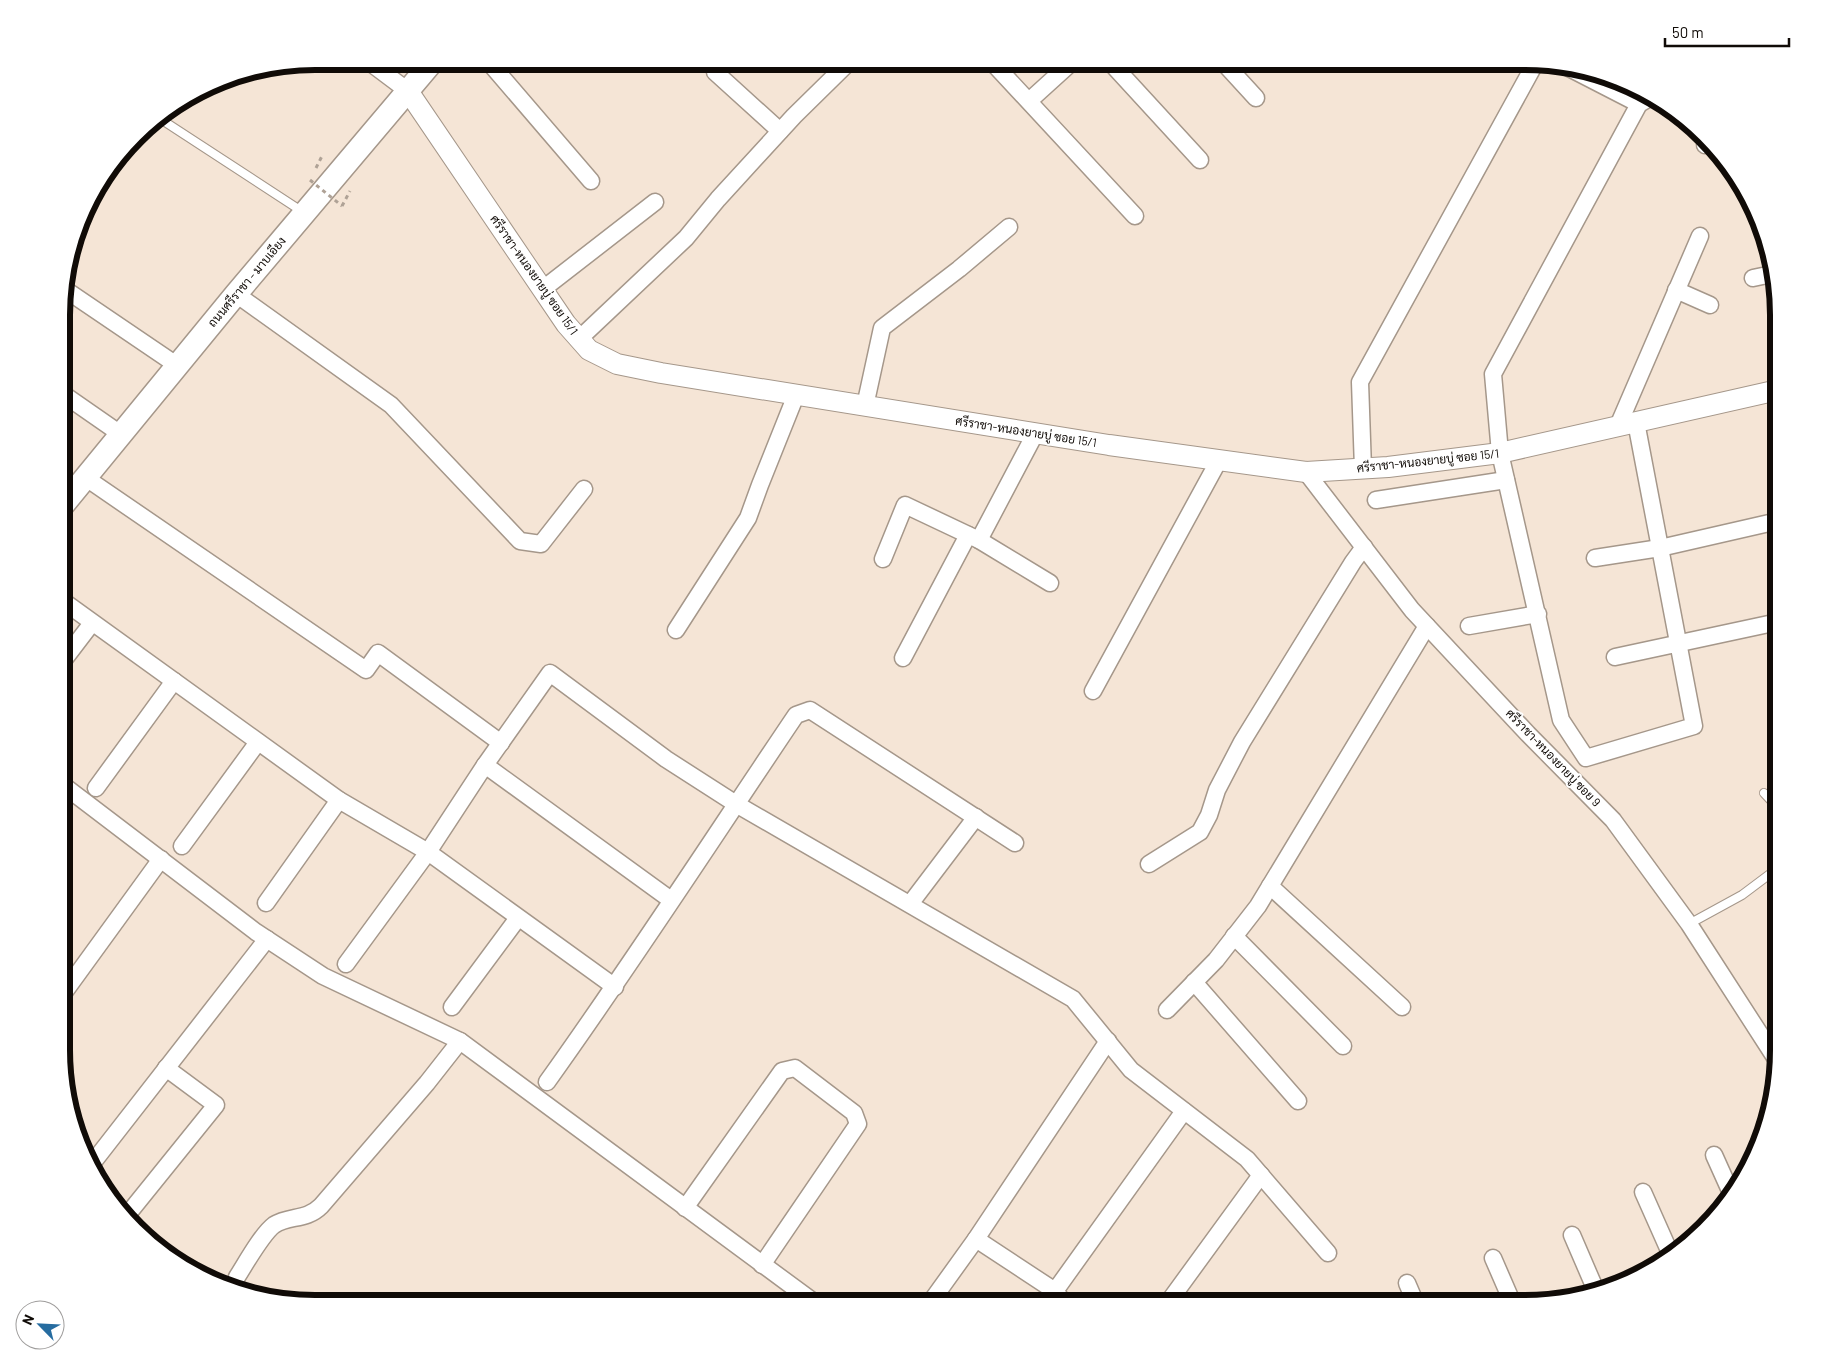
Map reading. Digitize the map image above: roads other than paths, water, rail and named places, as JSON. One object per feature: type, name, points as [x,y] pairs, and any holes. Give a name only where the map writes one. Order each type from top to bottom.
[{"type":"main road","name":"ถนนศรีราชา - มาบเอียง","points":[[70,497],[236,294],[426,70]]},
{"type":"street","points":[[380,70],[408,91]]},
{"type":"street","points":[[496,70],[592,181]]},
{"type":"street","points":[[579,338],[686,238],[718,199],[836,70]]},
{"type":"street","points":[[1000,70],[1136,216]]},
{"type":"street","points":[[1029,101],[1063,70]]},
{"type":"street","points":[[1117,70],[1200,160]]},
{"type":"street","points":[[1230,70],[1256,98]]},
{"type":"street","points":[[1363,469],[1360,382],[1531,70]]},
{"type":"street","points":[[715,72],[780,131]]},
{"type":"street","name":"ศรีราชา-หนองยายบู่ ซอย 15/1","points":[[408,91],[566,324],[589,350],[617,364],[1035,434],[1306,472],[1388,467],[1500,453],[1770,392]]},
{"type":"street","points":[[1644,101],[1493,374],[1500,453],[1538,614],[1560,720],[1586,758],[1694,726],[1660,548],[1627,424],[1676,290],[1700,236]]},
{"type":"street","points":[[542,289],[655,202]]},
{"type":"street","points":[[865,406],[882,328],[959,269],[1009,227]]},
{"type":"street","points":[[1753,278],[1767,275]]},
{"type":"street","points":[[1676,290],[1710,305]]},
{"type":"street","points":[[71,294],[178,366]]},
{"type":"street","points":[[236,294],[391,405],[520,541],[541,544],[584,489]]},
{"type":"street","points":[[676,630],[748,518],[796,395]]},
{"type":"street","points":[[70,399],[122,434]]},
{"type":"street","points":[[903,658],[1035,434]]},
{"type":"street","points":[[1092,691],[1219,460]]},
{"type":"street","name":"ศรีราชา-หนองยายบู่ ซอย 9","points":[[1306,472],[1412,610],[1528,734],[1613,820],[1689,924],[1770,1050]]},
{"type":"street","points":[[86,478],[366,670],[378,653],[501,743]]},
{"type":"street","points":[[1376,500],[1506,480]]},
{"type":"street","points":[[883,559],[905,505],[973,537],[1050,583]]},
{"type":"street","points":[[1595,558],[1660,548],[1770,523]]},
{"type":"street","points":[[1149,864],[1200,832],[1209,815],[1217,790],[1242,742],[1364,547]]},
{"type":"street","points":[[70,606],[339,800],[428,852],[615,987]]},
{"type":"street","points":[[1469,626],[1538,614]]},
{"type":"street","points":[[70,652],[92,623]]},
{"type":"street","points":[[1615,657],[1770,624]]},
{"type":"street","points":[[1167,1010],[1216,960],[1258,906],[1427,626]]},
{"type":"street","points":[[346,964],[428,852],[485,765],[550,673],[666,759],[736,804],[1073,999],[1131,1070],[1247,1159],[1328,1253]]},
{"type":"street","points":[[96,788],[174,681]]},
{"type":"street","points":[[547,1082],[615,987],[671,900],[796,715],[810,710],[1015,842]]},
{"type":"street","points":[[182,846],[258,742]]},
{"type":"street","points":[[485,765],[671,900]]},
{"type":"street","points":[[70,790],[267,939],[322,976],[460,1041],[762,1265],[799,1295]]},
{"type":"street","points":[[266,903],[339,800]]},
{"type":"street","points":[[910,904],[976,817]]},
{"type":"street","points":[[70,984],[161,859]]},
{"type":"street","points":[[1270,886],[1402,1007]]},
{"type":"street","points":[[452,1007],[518,918]]},
{"type":"street","points":[[1234,936],[1343,1046]]},
{"type":"street","points":[[95,1159],[267,939]]},
{"type":"street","points":[[1194,982],[1298,1101]]},
{"type":"street","points":[[237,1276],[251,1254],[276,1224],[306,1216],[321,1206],[427,1083],[460,1041]]},
{"type":"street","points":[[936,1295],[1108,1041]]},
{"type":"street","points":[[130,1211],[216,1105],[166,1068]]},
{"type":"street","points":[[685,1208],[782,1071],[795,1068],[854,1113],[858,1124],[762,1265]]},
{"type":"street","points":[[1061,1295],[1184,1111]]},
{"type":"street","points":[[1714,1155],[1729,1187]]},
{"type":"street","points":[[1174,1295],[1261,1175]]},
{"type":"street","points":[[1643,1192],[1668,1249]]},
{"type":"street","points":[[1572,1235],[1594,1285]]},
{"type":"street","points":[[976,1239],[1057,1295]]},
{"type":"street","points":[[1493,1258],[1509,1295]]},
{"type":"street","points":[[1407,1283],[1412,1295]]},
{"type":"lane","points":[[165,122],[305,213]]},
{"type":"lane","points":[[1764,793],[1770,799]]},
{"type":"lane","points":[[1689,924],[1742,895],[1770,874]]}]
